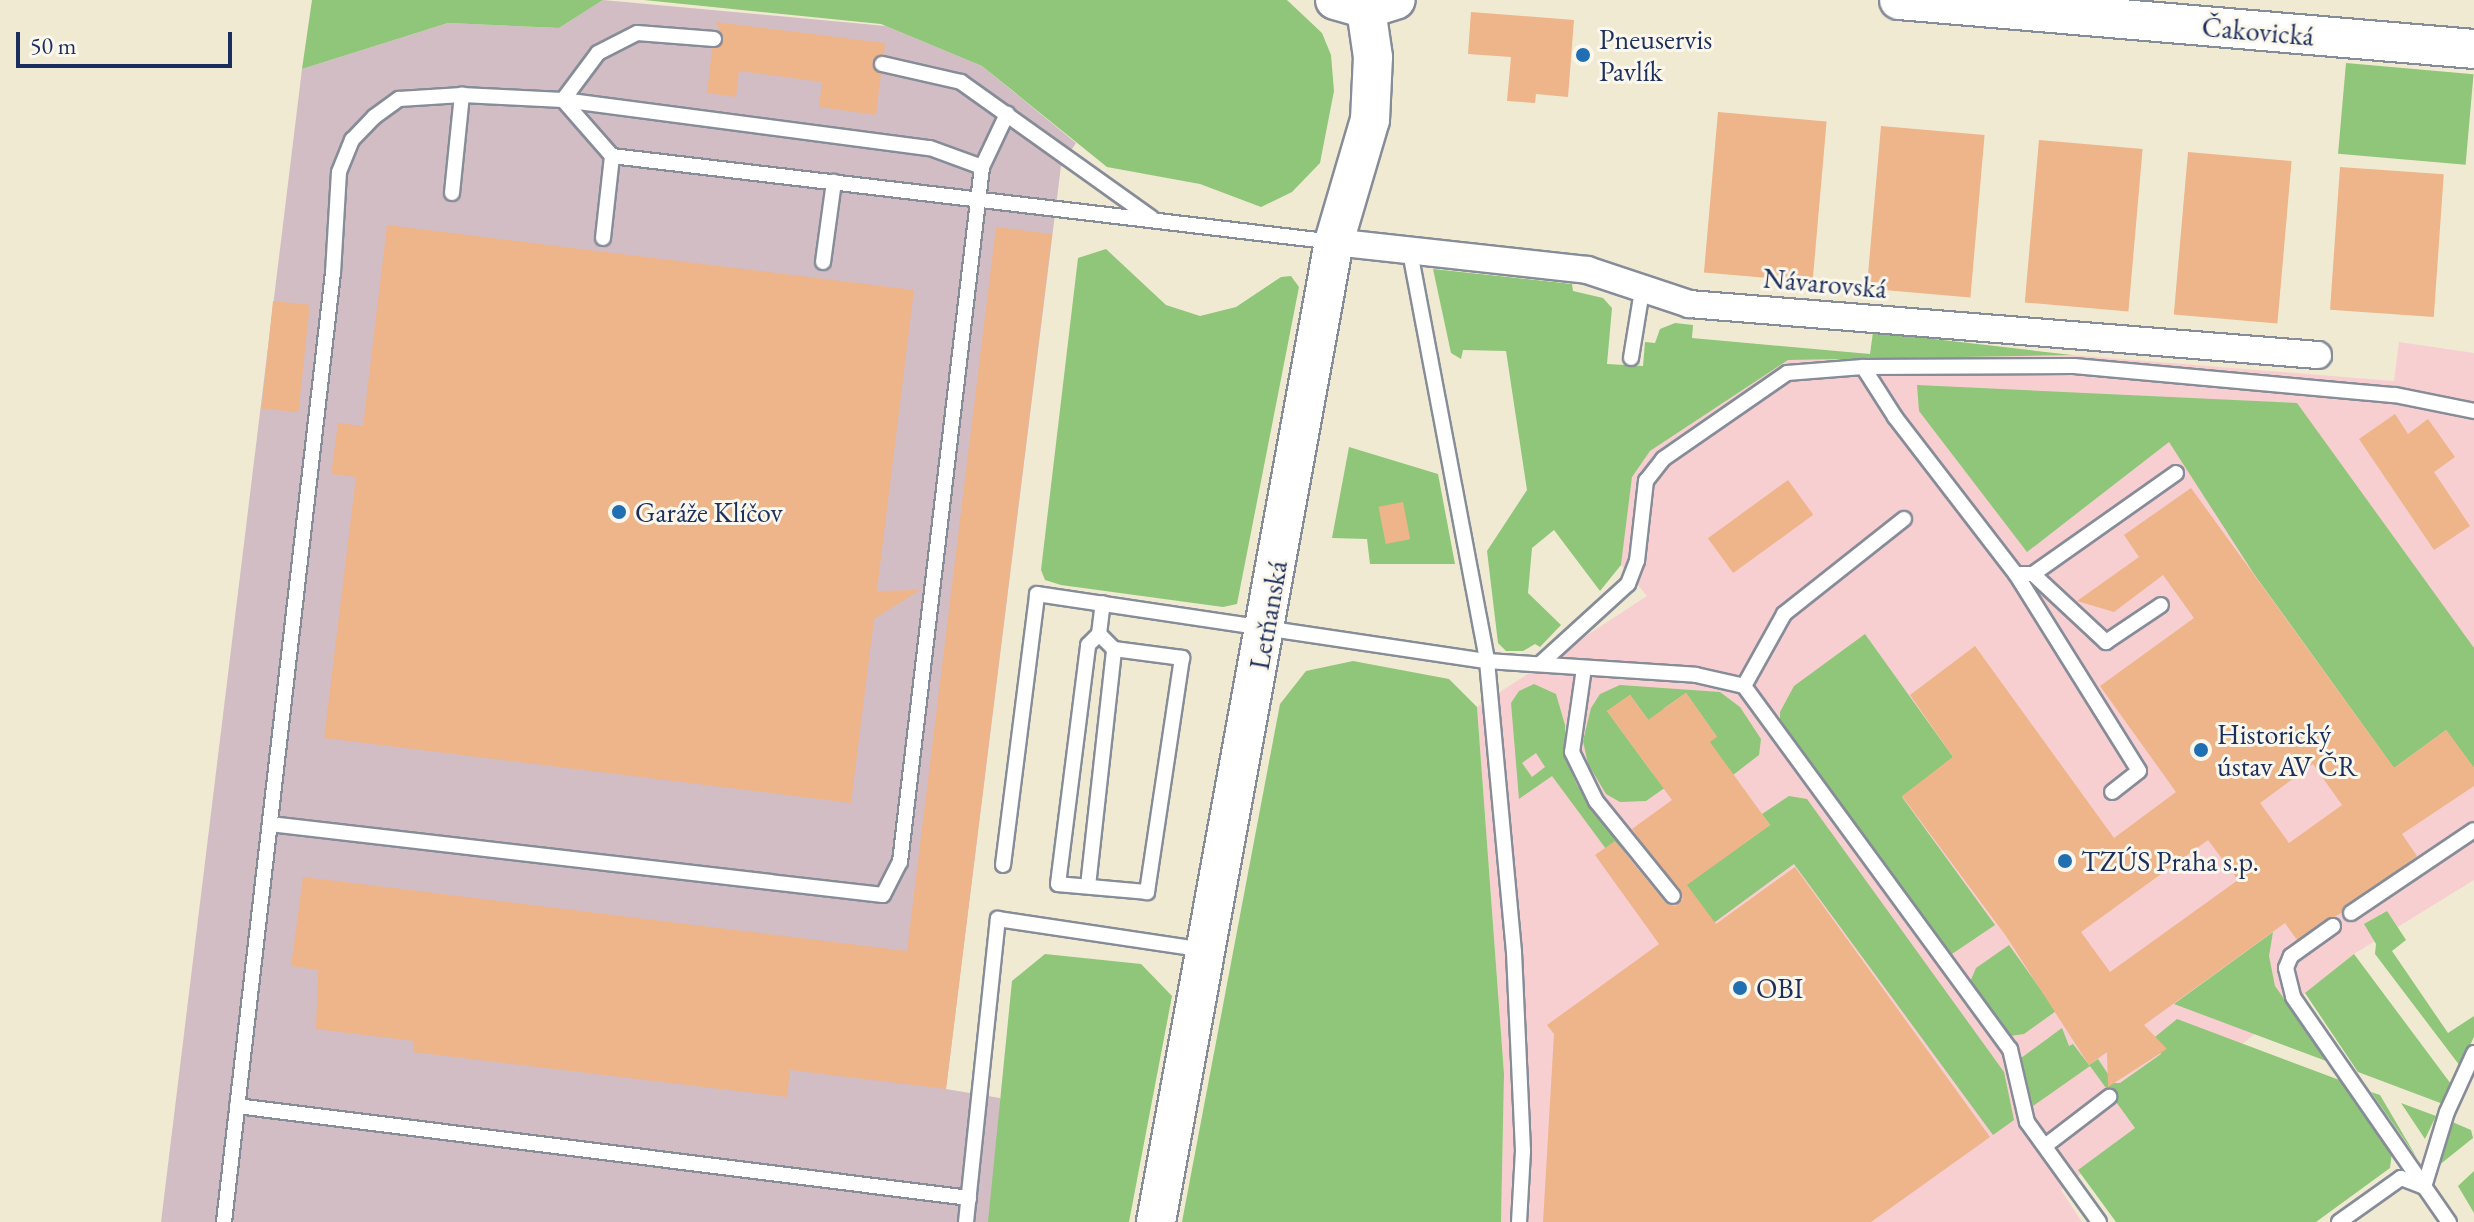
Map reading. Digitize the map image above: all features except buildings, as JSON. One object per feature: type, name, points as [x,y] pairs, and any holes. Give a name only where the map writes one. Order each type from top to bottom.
[{"type":"street","name":"Čakovická","points":[[1899,0],[2094,8],[2474,49]]},
{"type":"street","name":"Letňanská","points":[[1156,1222],[1267,626],[1334,242],[1370,120],[1373,57],[1366,3]]},
{"type":"street","name":"Návarovská","points":[[1334,242],[1587,270],[1642,291],[1689,304],[2318,355]]},
{"type":"lane","points":[[563,100],[598,53],[637,33],[714,39]]},
{"type":"lane","points":[[882,64],[961,82],[1156,220]]},
{"type":"lane","points":[[452,193],[462,95]]},
{"type":"lane","points":[[224,1222],[333,273],[339,172],[352,140],[399,99],[462,95],[563,100],[930,148],[982,167]]},
{"type":"lane","points":[[563,100],[612,156],[1334,242]]},
{"type":"lane","points":[[270,824],[883,895],[900,862],[982,167],[1007,114]]},
{"type":"lane","points":[[603,238],[612,156]]},
{"type":"lane","points":[[823,262],[834,182]]},
{"type":"lane","points":[[1410,252],[1487,661],[1514,952],[1523,1151],[1519,1222]]},
{"type":"lane","points":[[1631,358],[1642,291]]},
{"type":"lane","points":[[1540,664],[1628,584],[1637,561],[1646,481],[1663,459],[1787,373],[1863,367],[2074,366],[2395,395],[2474,411]]},
{"type":"lane","points":[[1863,367],[1895,417],[2016,574],[2139,771],[2112,792]]},
{"type":"lane","points":[[2016,574],[2033,574],[2176,473]]},
{"type":"lane","points":[[1744,686],[1784,614],[1904,519]]},
{"type":"lane","points":[[2033,574],[2106,642],[2161,605]]},
{"type":"lane","points":[[1003,865],[1037,594],[1487,661],[1696,675],[1744,686],[2010,1049],[2027,1122],[2099,1222]]},
{"type":"lane","points":[[1099,634],[1114,649],[1182,658],[1147,892],[1058,884],[1088,645],[1099,634],[1103,603]]},
{"type":"lane","points":[[1088,886],[1114,649]]},
{"type":"lane","points":[[1584,668],[1572,752],[1596,801],[1673,896]]},
{"type":"lane","points":[[2351,913],[2474,830]]},
{"type":"lane","points":[[966,1222],[998,919],[1206,950]]},
{"type":"lane","points":[[2333,926],[2291,956],[2286,980],[2293,997],[2424,1187],[2441,1219]]},
{"type":"lane","points":[[2424,1187],[2447,1112],[2474,1053]]},
{"type":"lane","points":[[2045,1146],[2109,1097]]},
{"type":"lane","points":[[237,1106],[969,1198]]},
{"type":"lane","points":[[2339,1222],[2401,1178],[2424,1187]]},
{"type":"shaded area","points":[[603,0],[886,26],[982,66],[1076,143],[1061,166],[946,1089],[1000,1098],[998,1222],[161,1222],[302,69],[448,23],[559,28]]},
{"type":"shaded area","points":[[2399,342],[2474,353],[2474,880],[2354,954],[2061,1190],[2082,1222],[1501,1222],[1504,1074],[1477,707],[1647,596],[1621,565],[1632,476],[1650,451],[1788,360],[2072,355],[2394,381]]},
{"type":"green space","points":[[312,0],[603,0],[559,28],[448,23],[302,69]]},
{"type":"green space","points":[[644,0],[1287,0],[1322,33],[1331,55],[1334,91],[1320,163],[1292,192],[1261,207],[1200,184],[1107,167],[982,66],[881,24]]},
{"type":"green space","points":[[2346,63],[2474,74],[2466,165],[2338,154]]},
{"type":"green space","points":[[1106,249],[1166,305],[1200,316],[1236,307],[1281,277],[1291,276],[1299,287],[1237,604],[1223,607],[1061,585],[1045,580],[1041,570],[1078,258]]},
{"type":"green space","points":[[1433,269],[1572,284],[1573,291],[1603,298],[1612,308],[1607,364],[1643,366],[1645,342],[1655,343],[1660,329],[1675,323],[1693,325],[1692,338],[1870,354],[1873,332],[2072,355],[1788,360],[1650,451],[1632,477],[1621,565],[1600,591],[1554,530],[1532,548],[1528,593],[1561,625],[1540,647],[1535,644],[1523,651],[1506,651],[1498,643],[1487,551],[1527,490],[1506,351],[1463,350],[1461,359],[1451,353]]},
{"type":"green space","points":[[1917,385],[2297,403],[2474,648],[2474,768],[2446,730],[2394,768],[2254,574],[2169,442],[2027,552],[1919,411]]},
{"type":"green space","points":[[1349,447],[1438,474],[1455,564],[1370,564],[1367,539],[1332,538]]},
{"type":"green space","points":[[1865,634],[1953,757],[1902,797],[1995,925],[1949,956],[1780,731],[1780,712],[1794,686]]},
{"type":"green space","points":[[1353,661],[1449,679],[1477,707],[1504,1074],[1501,1222],[1182,1222],[1280,704],[1306,671]]},
{"type":"green space","points":[[1534,684],[1556,694],[1565,725],[1565,757],[1577,785],[1678,928],[1686,885],[1770,825],[1762,814],[1789,796],[1807,799],[2004,1072],[2014,1120],[1993,1135],[1794,864],[1696,936],[1663,926],[1552,776],[1519,799],[1511,703],[1519,691]],"holes":[[[1536,753],[1545,767],[1532,777],[1522,763]]]},
{"type":"green space","points":[[1620,685],[1720,692],[1740,707],[1761,739],[1759,755],[1733,775],[1683,775],[1646,801],[1620,802],[1606,794],[1588,764],[1583,741],[1591,708],[1600,694]],"holes":[[[1686,693],[1717,737],[1663,709]],[[1630,695],[1676,758],[1653,774],[1607,711]]]},
{"type":"green space","points":[[2387,911],[2406,940],[2392,951],[2448,1033],[2474,1016],[2474,1037],[2460,1066],[2375,954],[2376,944],[2364,924]]},
{"type":"green space","points":[[2273,932],[2269,956],[2275,986],[2329,1062],[2174,1004]]},
{"type":"green space","points":[[2009,945],[2056,1011],[2024,1034],[2010,1036],[1970,991],[1976,968]]},
{"type":"green space","points":[[1045,954],[1141,964],[1172,996],[1129,1222],[988,1222],[1012,981]]},
{"type":"green space","points":[[2354,954],[2451,1084],[2443,1104],[2358,1072],[2305,993]]},
{"type":"green space","points":[[2177,1019],[2342,1081],[2392,1152],[2390,1168],[2316,1222],[2116,1222],[2078,1170],[2135,1128],[2090,1066],[2033,1106],[2021,1058],[2062,1028],[2069,1046],[2073,1044],[2089,1065],[2098,1059],[2114,1083],[2120,1083],[2161,1054],[2155,1037]]},
{"type":"green space","points":[[2371,1092],[2380,1095],[2417,1158]]},
{"type":"green space","points":[[2401,1103],[2436,1116],[2425,1139]]},
{"type":"green space","points":[[2450,1121],[2471,1130],[2473,1138],[2438,1166]]},
{"type":"green space","points":[[2474,1171],[2474,1213],[2458,1186]]},
{"type":"place","name":"Pneuservis Pavlík","points":[[1583,55]]},
{"type":"place","name":"Garáže Klíčov","points":[[619,512]]},
{"type":"place","name":"Historický ústav AV ČR","points":[[2201,750]]},
{"type":"place","name":"TZÚS Praha s.p.","points":[[2065,861]]},
{"type":"place","name":"OBI","points":[[1740,988]]}]
